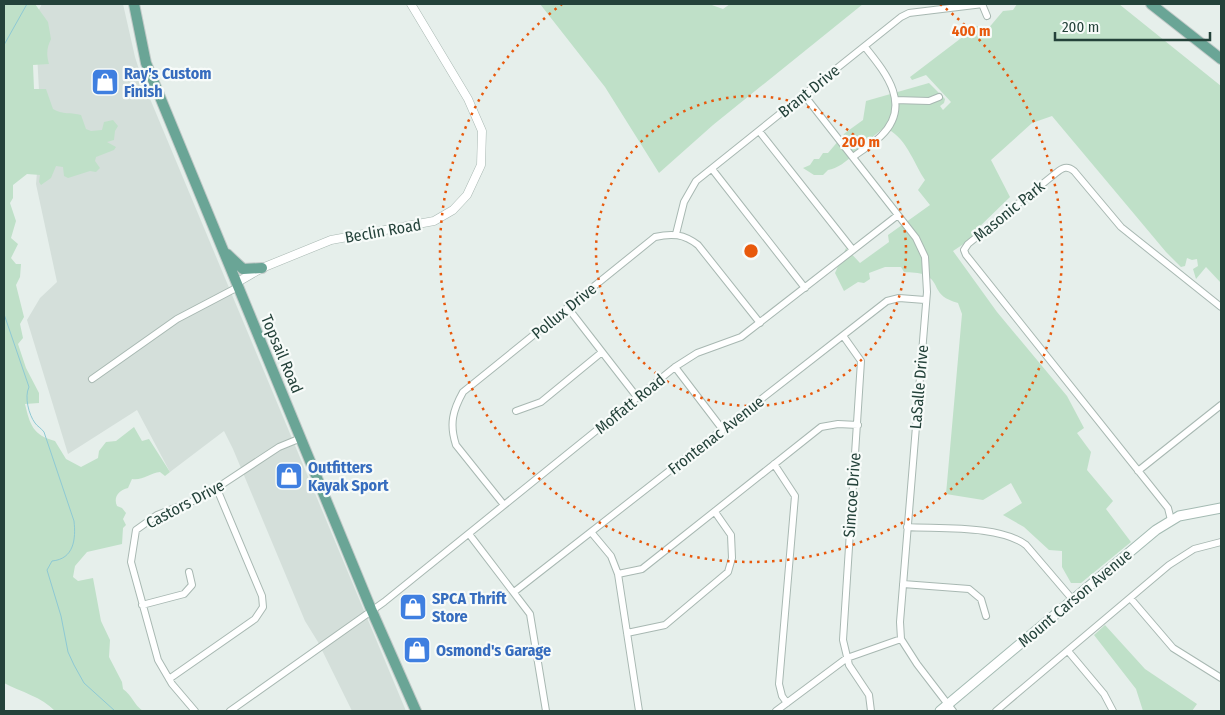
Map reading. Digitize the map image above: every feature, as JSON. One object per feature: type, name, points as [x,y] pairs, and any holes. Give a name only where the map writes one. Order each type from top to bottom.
[{"type":"main road","name":"Topsail Road","points":[[134,4],[146,63],[223,248],[236,285],[416,711]]},
{"type":"main road","points":[[1151,4],[1221,59]]},
{"type":"main road","points":[[223,248],[239,267],[249,269],[262,268]]},
{"type":"main road","name":"Mount Carson Avenue","points":[[940,711],[951,708],[1151,534],[1171,520],[1201,511],[1221,508]]},
{"type":"street","name":"Beclin Road","points":[[236,285],[262,268],[331,240],[434,221],[461,203],[475,181],[481,165],[484,148],[482,131],[476,114],[411,4]]},
{"type":"street","name":"Brant Drive","points":[[676,234],[680,212],[688,191],[759,131],[909,13],[944,6],[982,4]]},
{"type":"street","points":[[982,4],[987,16]]},
{"type":"street","points":[[853,157],[882,135],[894,114],[895,100],[888,76],[864,47]]},
{"type":"street","name":"LaSalle Drive","points":[[804,95],[916,238],[925,257],[925,300],[902,584],[901,639]]},
{"type":"street","points":[[895,100],[929,101],[939,97]]},
{"type":"street","points":[[759,131],[853,250]]},
{"type":"street","name":"Masonic Park","points":[[1171,520],[1168,508],[966,256],[965,248],[1056,173],[1069,168],[1074,171],[1121,227],[1221,307]]},
{"type":"street","points":[[712,169],[805,288]]},
{"type":"street","name":"Moffatt Road","points":[[230,711],[372,609],[469,534],[675,367],[697,352],[738,339],[898,215]]},
{"type":"street","points":[[676,234],[690,238],[698,244],[760,323]]},
{"type":"street","name":"Pollux Drive","points":[[504,505],[456,444],[451,426],[452,416],[462,392],[655,237],[676,234]]},
{"type":"street","points":[[92,379],[177,319],[236,285]]},
{"type":"street","name":"Frontenac Avenue","points":[[514,592],[844,337],[887,301],[899,298],[925,300]]},
{"type":"street","points":[[568,308],[637,397]]},
{"type":"street","name":"Simcoe Drive","points":[[844,337],[861,361],[858,426],[842,632],[847,658],[853,674],[870,695],[871,711]]},
{"type":"street","points":[[516,411],[541,402],[602,352]]},
{"type":"street","points":[[675,367],[723,430]]},
{"type":"street","points":[[1138,471],[1221,405]]},
{"type":"street","points":[[618,574],[642,569],[789,450],[821,428],[838,424],[858,426]]},
{"type":"street","name":"Castors Drive","points":[[195,711],[169,679],[158,660],[131,562],[136,530],[157,515],[217,489],[279,447],[300,438]]},
{"type":"street","points":[[774,464],[795,496],[779,684],[782,696],[787,703]]},
{"type":"street","points":[[169,679],[255,619],[263,607],[262,596],[217,489]]},
{"type":"street","points":[[627,633],[665,625],[728,572],[732,558],[730,535],[714,512]]},
{"type":"street","points":[[907,527],[999,532],[1018,538],[1026,544],[1073,600]]},
{"type":"street","points":[[591,532],[611,556],[618,574],[639,711]]},
{"type":"street","points":[[469,534],[532,618],[546,711]]},
{"type":"street","points":[[996,711],[1186,553],[1205,545],[1221,542]]},
{"type":"street","points":[[142,605],[186,593],[192,585],[189,572]]},
{"type":"street","points":[[902,584],[969,589],[981,599],[986,616]]},
{"type":"street","points":[[1131,598],[1173,648],[1221,678]]},
{"type":"street","points":[[776,711],[847,658],[901,639],[917,664],[951,708]]},
{"type":"street","points":[[1068,651],[1104,694],[1113,711]]},
{"type":"shaded area","points":[[42,4],[123,4],[135,57],[143,82],[406,711],[352,711],[318,642],[305,621],[224,431],[170,472],[137,410],[68,454],[27,320],[40,298],[57,282],[36,184],[41,127],[35,17]]},
{"type":"green space","points":[[4,4],[35,4],[48,22],[51,39],[47,51],[49,64],[33,65],[34,89],[46,89],[53,109],[81,115],[86,129],[91,131],[102,130],[104,122],[113,120],[118,126],[115,131],[114,140],[107,142],[116,147],[114,150],[96,157],[95,161],[100,168],[96,172],[90,171],[68,178],[64,176],[63,167],[56,166],[51,178],[41,185],[39,182],[40,175],[27,174],[13,185],[13,198],[10,203],[16,221],[11,238],[18,244],[11,258],[16,264],[21,264],[20,277],[16,285],[24,317],[20,324],[23,338],[18,344],[26,368],[39,393],[39,403],[25,404],[34,428],[42,436],[55,441],[66,459],[81,467],[98,458],[99,451],[106,442],[116,441],[134,427],[142,441],[149,439],[170,472],[165,476],[160,472],[139,479],[132,479],[128,488],[122,490],[116,497],[117,506],[126,513],[123,519],[126,525],[123,528],[122,544],[87,552],[75,566],[73,577],[78,581],[93,578],[101,621],[110,640],[109,657],[122,682],[123,689],[143,711],[55,711],[38,698],[4,683]]},
{"type":"green space","points":[[540,4],[709,4],[723,9],[730,4],[863,4],[713,125],[659,173],[605,87]]},
{"type":"green space","points":[[1017,4],[1119,4],[1221,86],[1221,283],[1206,267],[1196,279],[1193,269],[1198,266],[1197,259],[1187,258],[1185,266],[1181,267],[1166,252],[1052,116],[1032,123],[991,160],[1010,197],[974,232],[974,237],[953,251],[997,312],[1067,396],[1084,428],[1077,433],[1091,452],[1087,470],[1113,501],[1106,509],[1131,542],[1081,583],[1071,583],[1062,567],[1062,551],[1049,550],[1024,527],[1003,515],[1022,503],[1011,483],[983,500],[946,494],[962,314],[958,303],[943,296],[930,278],[920,273],[904,272],[901,267],[885,267],[869,273],[870,279],[864,283],[858,282],[844,291],[835,273],[846,248],[860,263],[889,242],[888,235],[930,205],[918,190],[925,180],[908,150],[898,136],[884,128],[849,159],[828,170],[823,175],[814,175],[803,168],[810,165],[814,159],[819,159],[823,153],[828,153],[845,133],[863,120],[866,101],[929,83],[945,99],[944,103],[940,106],[943,110],[951,102],[926,75],[912,80],[910,77],[977,26],[987,30],[1003,11],[1013,10]]},
{"type":"green space","points":[[1105,625],[1145,669],[1197,704],[1192,711],[1143,711],[1136,689],[1094,635]]},
{"type":"waterway","points":[[4,45],[27,4]]},
{"type":"waterway","points":[[4,314],[29,387],[27,396],[29,411],[35,423],[44,432],[74,521],[74,541],[72,547],[65,556],[52,561],[47,570],[61,616],[68,652],[84,683],[115,711]]},
{"type":"place","name":"Ray's Custom Finish","points":[[105,82]]},
{"type":"place","name":"Outfitters Kayak Sport","points":[[289,476]]},
{"type":"place","name":"SPCA Thrift Store","points":[[413,607]]},
{"type":"place","name":"Osmond's Garage","points":[[417,650]]}]
